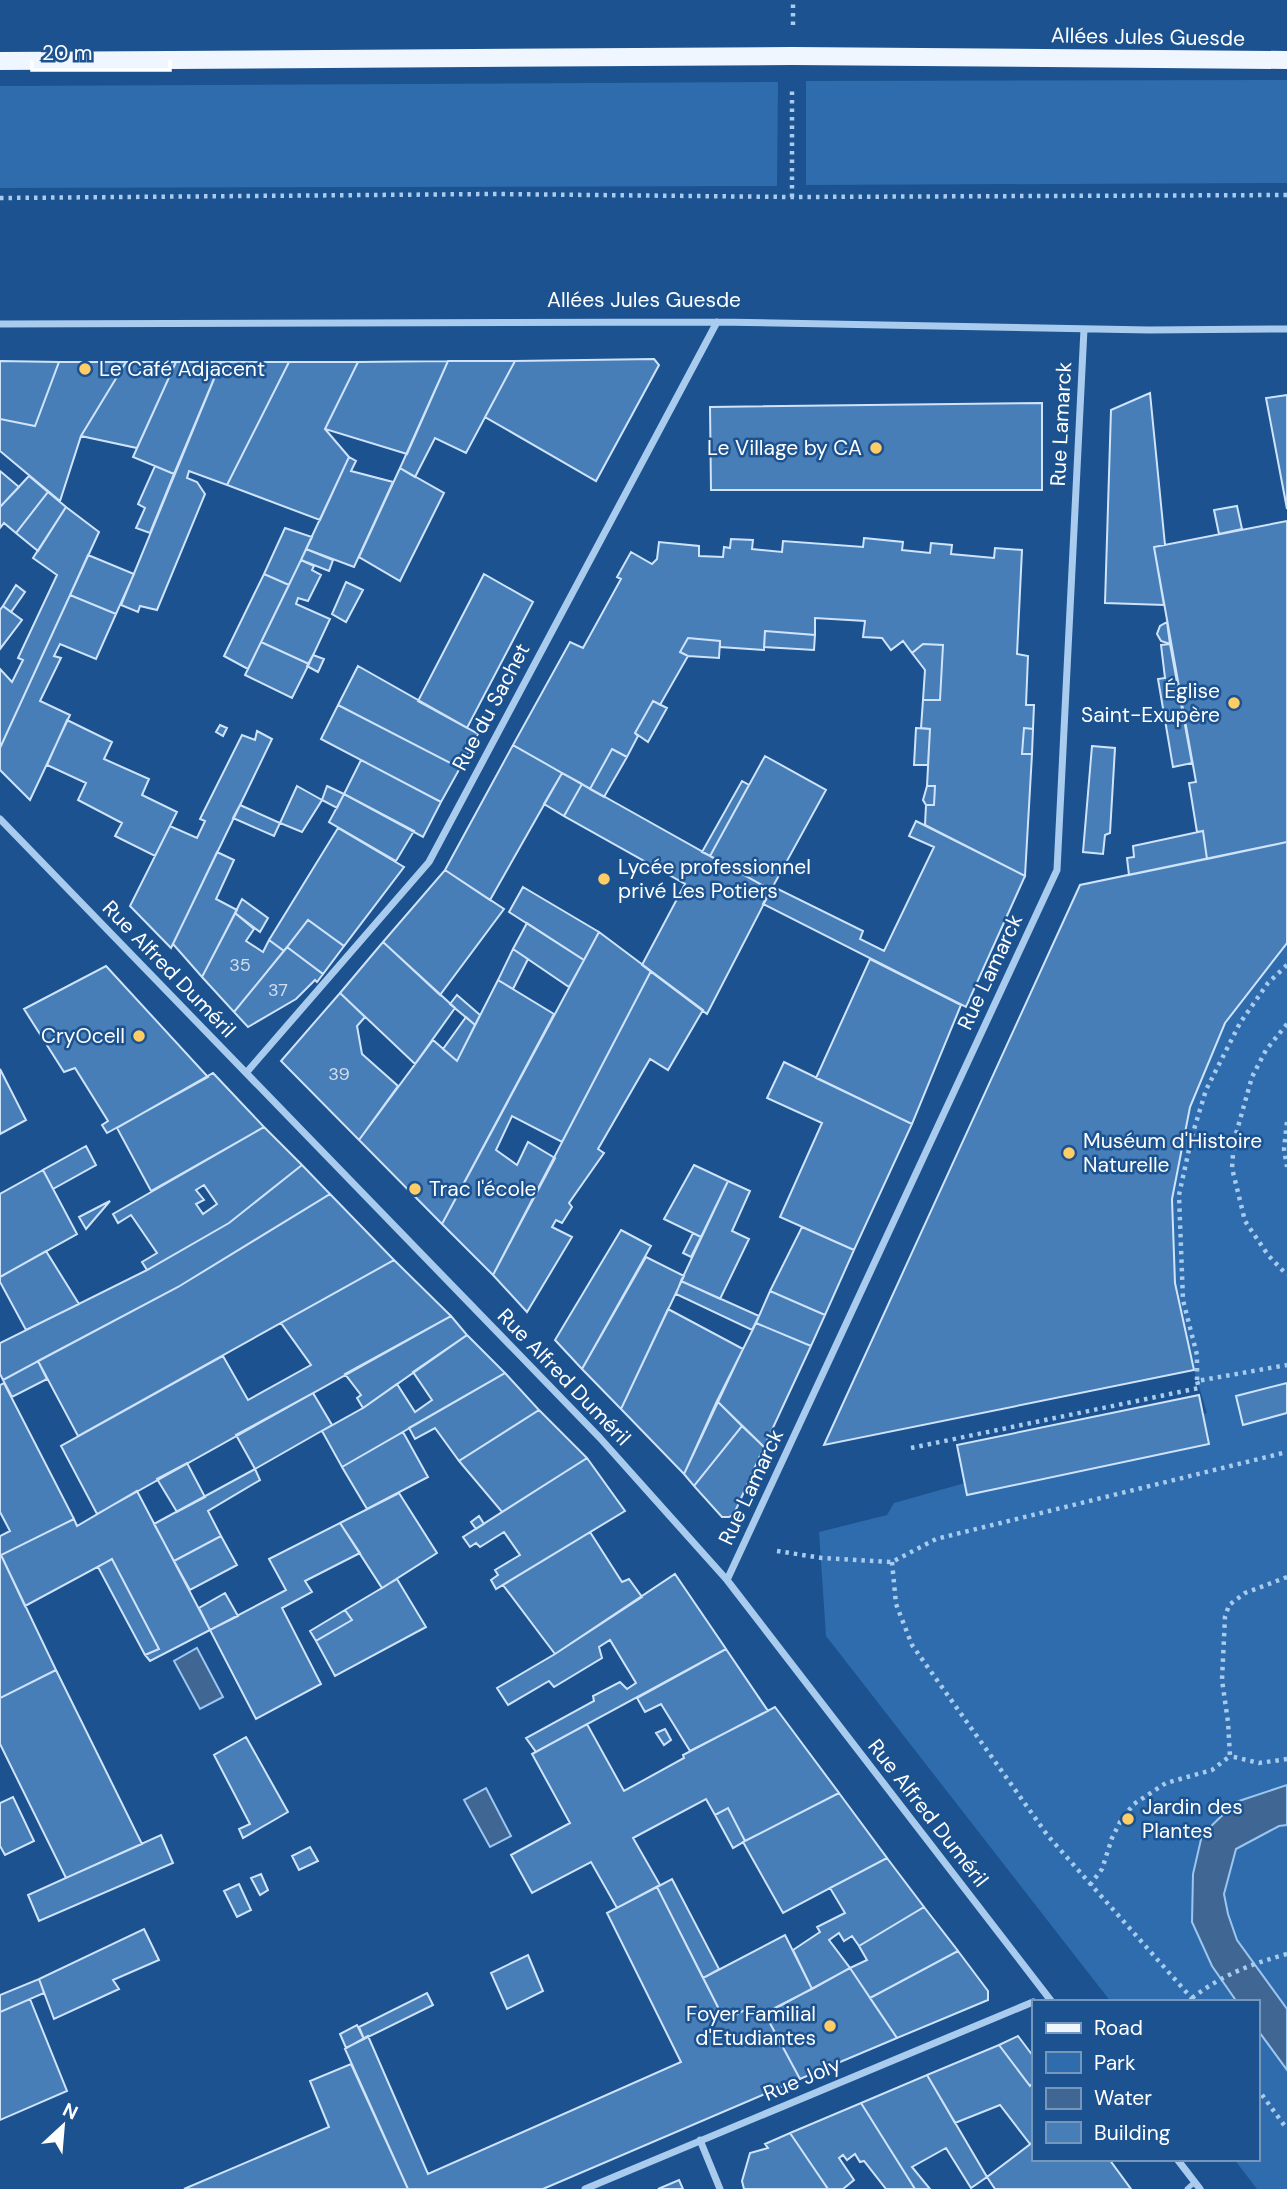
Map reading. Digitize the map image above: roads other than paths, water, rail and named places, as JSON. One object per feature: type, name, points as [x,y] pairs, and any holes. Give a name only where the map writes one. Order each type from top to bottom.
[{"type":"main road","name":"Allées Jules Guesde","points":[[0,61],[792,56],[1287,61]]},
{"type":"street","name":"Allées Jules Guesde","points":[[0,324],[717,322],[1084,329],[1287,329]]},
{"type":"street","name":"Rue du Sachet","points":[[246,1073],[429,862],[717,322]]},
{"type":"street","name":"Rue Lamarck","points":[[727,1580],[1057,870],[1084,329]]},
{"type":"street","name":"Rue Alfred Duméril","points":[[0,819],[590,1428],[727,1580],[1050,1999]]},
{"type":"street","name":"Rue Joly","points":[[585,2189],[1032,2003]]},
{"type":"street","points":[[700,2140],[720,2189]]},
{"type":"street","points":[[1179,2161],[1198,2186]]},
{"type":"lane","points":[[1186,2189],[1198,2186]]},
{"type":"water","points":[[197,1648],[223,1697],[200,1709],[174,1661]]},
{"type":"water","points":[[1287,1785],[1287,1825],[1279,1826],[1236,1849],[1224,1894],[1237,1940],[1287,2009],[1287,2070],[1259,2032],[1259,2000],[1236,2000],[1212,1966],[1192,1922],[1193,1874],[1202,1835],[1236,1802]]},
{"type":"water","points":[[486,1788],[511,1836],[490,1847],[464,1800]]},
{"type":"place","name":"Le Café Adjacent","points":[[85,369]]},
{"type":"place","name":"Le Village by CA","points":[[876,448]]},
{"type":"place","name":"Église Saint-Exupère","points":[[1234,703]]},
{"type":"place","name":"Lycée professionnel privé Les Potiers","points":[[604,879]]},
{"type":"place","name":"CryOcell","points":[[139,1036]]},
{"type":"place","name":"Muséum d'Histoire Naturelle","points":[[1069,1153]]},
{"type":"place","name":"Trac l'école","points":[[415,1189]]},
{"type":"place","name":"Jardin des Plantes","points":[[1128,1819]]},
{"type":"place","name":"Foyer Familial d'Etudiantes","points":[[830,2026]]}]
